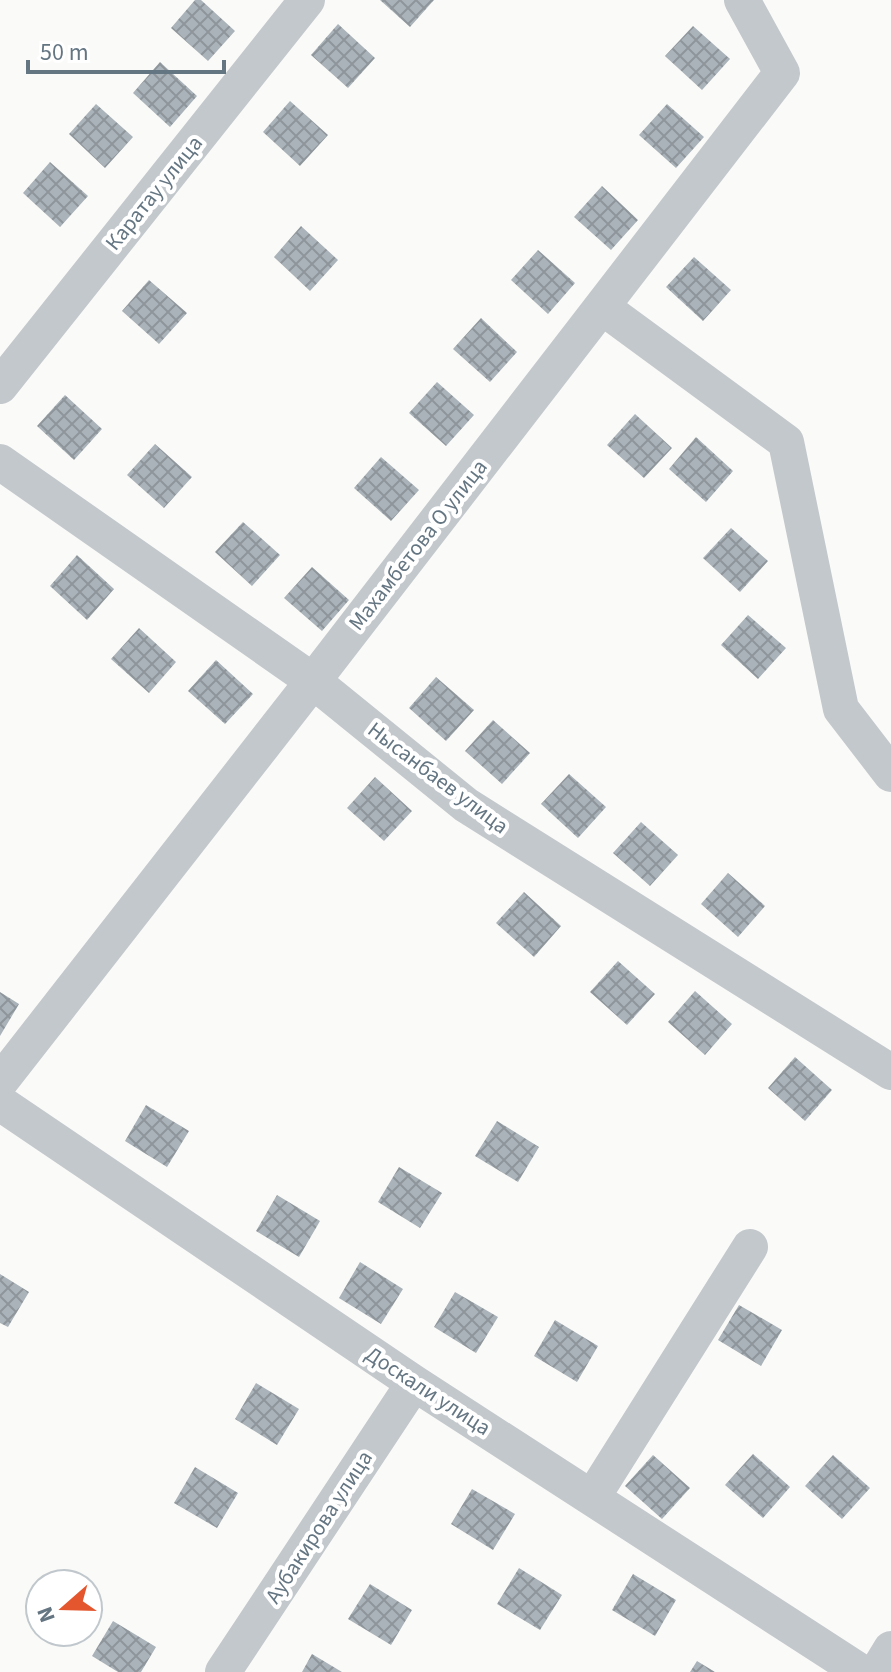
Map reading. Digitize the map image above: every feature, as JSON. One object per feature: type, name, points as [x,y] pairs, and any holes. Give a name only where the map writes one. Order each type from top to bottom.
[{"type":"street","name":"Каратау улица","points":[[0,386],[307,0]]},
{"type":"street","name":"Махамбетова О улица","points":[[0,1082],[782,73],[742,0]]},
{"type":"street","points":[[602,307],[786,442],[841,709],[891,774]]},
{"type":"street","name":"Нысанбаев улица","points":[[0,462],[313,681],[466,805],[891,1072]]},
{"type":"street","name":"Доскали улица","points":[[0,1103],[414,1383],[861,1672]]},
{"type":"street","points":[[592,1498],[750,1247]]},
{"type":"street","name":"Аубакирова улица","points":[[223,1672],[414,1383]]},
{"type":"street","points":[[877,1672],[891,1649]]},
{"type":"building","points":[[195,0],[201,0],[235,31],[208,61],[171,28]]},
{"type":"building","points":[[380,0],[434,0],[410,27]]},
{"type":"building","points":[[338,24],[375,58],[348,88],[311,55]]},
{"type":"building","points":[[693,26],[730,59],[702,90],[665,56]]},
{"type":"building","points":[[160,62],[197,96],[170,127],[133,93]]},
{"type":"building","points":[[290,101],[328,135],[300,166],[263,132]]},
{"type":"building","points":[[96,104],[133,137],[105,168],[69,134]]},
{"type":"building","points":[[667,104],[704,137],[676,168],[639,135]]},
{"type":"building","points":[[50,162],[88,196],[60,227],[23,193]]},
{"type":"building","points":[[602,186],[638,220],[611,250],[574,217]]},
{"type":"building","points":[[301,226],[338,260],[310,291],[274,257]]},
{"type":"building","points":[[538,250],[575,283],[548,314],[511,280]]},
{"type":"building","points":[[694,257],[731,290],[703,321],[666,287]]},
{"type":"building","points":[[149,280],[187,313],[159,344],[122,311]]},
{"type":"building","points":[[481,318],[517,352],[490,382],[453,349]]},
{"type":"building","points":[[437,382],[474,415],[446,446],[409,413]]},
{"type":"building","points":[[65,395],[102,429],[74,460],[37,426]]},
{"type":"building","points":[[635,414],[672,448],[644,478],[607,445]]},
{"type":"building","points":[[696,437],[733,471],[706,502],[669,469]]},
{"type":"building","points":[[155,444],[192,477],[164,508],[127,475]]},
{"type":"building","points":[[381,457],[419,490],[391,521],[354,488]]},
{"type":"building","points":[[243,522],[280,555],[252,586],[215,552]]},
{"type":"building","points":[[731,528],[768,561],[740,592],[703,558]]},
{"type":"building","points":[[77,555],[114,589],[87,620],[50,586]]},
{"type":"building","points":[[312,567],[349,600],[322,631],[284,598]]},
{"type":"building","points":[[748,615],[786,648],[758,679],[721,645]]},
{"type":"building","points":[[139,628],[176,662],[149,693],[111,659]]},
{"type":"building","points":[[216,660],[253,694],[225,724],[188,691]]},
{"type":"building","points":[[436,677],[474,710],[446,741],[409,708]]},
{"type":"building","points":[[493,720],[530,753],[502,784],[465,751]]},
{"type":"building","points":[[569,774],[606,807],[578,838],[541,804]]},
{"type":"building","points":[[375,777],[412,811],[384,841],[347,808]]},
{"type":"building","points":[[641,822],[678,855],[650,886],[613,853]]},
{"type":"building","points":[[728,873],[765,906],[738,937],[701,904]]},
{"type":"building","points":[[524,892],[561,926],[534,957],[496,923]]},
{"type":"building","points":[[618,961],[655,994],[627,1025],[590,992]]},
{"type":"building","points":[[695,991],[732,1024],[705,1055],[668,1022]]},
{"type":"building","points":[[0,992],[19,1004],[0,1036]]},
{"type":"building","points":[[795,1057],[832,1090],[805,1121],[768,1088]]},
{"type":"building","points":[[146,1105],[189,1131],[167,1167],[125,1141]]},
{"type":"building","points":[[497,1121],[539,1147],[518,1182],[475,1156]]},
{"type":"building","points":[[399,1167],[442,1193],[420,1228],[378,1202]]},
{"type":"building","points":[[277,1195],[320,1221],[299,1257],[256,1231]]},
{"type":"building","points":[[360,1262],[403,1289],[381,1324],[339,1298]]},
{"type":"building","points":[[0,1274],[29,1292],[8,1327],[0,1323]]},
{"type":"building","points":[[455,1292],[498,1317],[476,1353],[434,1327]]},
{"type":"building","points":[[739,1305],[782,1330],[761,1366],[718,1340]]},
{"type":"building","points":[[555,1320],[598,1346],[577,1382],[534,1356]]},
{"type":"building","points":[[256,1383],[299,1409],[277,1445],[235,1419]]},
{"type":"building","points":[[753,1454],[790,1487],[763,1518],[725,1485]]},
{"type":"building","points":[[653,1455],[690,1488],[662,1519],[625,1486]]},
{"type":"building","points":[[833,1455],[870,1488],[842,1519],[805,1486]]},
{"type":"building","points":[[195,1467],[238,1493],[217,1528],[174,1503]]},
{"type":"building","points":[[472,1489],[515,1514],[493,1550],[451,1524]]},
{"type":"building","points":[[519,1568],[562,1595],[540,1630],[497,1604]]},
{"type":"building","points":[[633,1574],[676,1600],[655,1636],[612,1610]]},
{"type":"building","points":[[370,1584],[412,1610],[391,1645],[348,1619]]},
{"type":"building","points":[[113,1621],[156,1647],[141,1672],[118,1672],[92,1656],[97,1648],[104,1648],[104,1636]]},
{"type":"building","points":[[312,1654],[342,1672],[302,1672]]},
{"type":"building","points":[[697,1661],[715,1672],[690,1672]]}]
